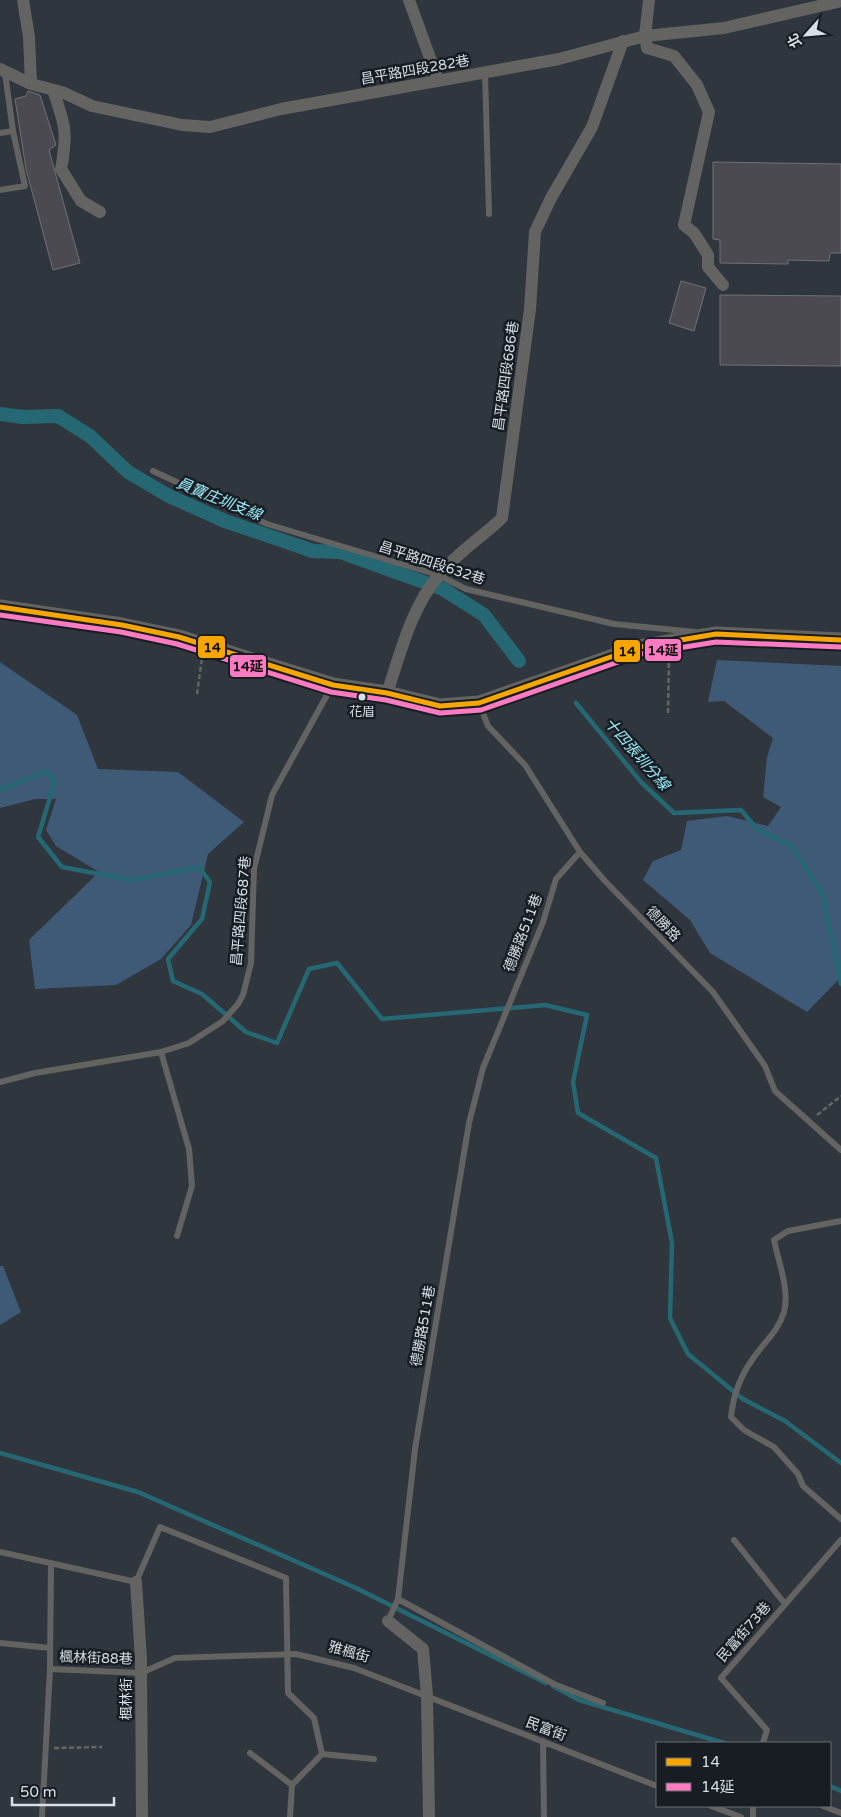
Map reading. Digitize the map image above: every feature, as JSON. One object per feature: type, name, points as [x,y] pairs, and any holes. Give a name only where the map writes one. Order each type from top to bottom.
[{"type":"street","points":[[23,0],[29,37],[31,84]]},
{"type":"street","points":[[409,0],[438,80]]},
{"type":"street","points":[[649,0],[645,36],[646,48],[674,56],[697,85],[709,112],[684,224],[694,233],[708,255],[708,267],[723,285]]},
{"type":"street","name":"昌平路四段282巷","points":[[2,71],[31,84],[53,90],[92,106],[182,125],[210,127],[281,109],[559,59],[645,36],[724,28],[841,1]]},
{"type":"street","name":"昌平路四段686巷","points":[[387,694],[414,613],[438,575],[467,546],[502,518],[530,309],[535,232],[551,198],[592,127],[623,41]]},
{"type":"street","points":[[53,90],[64,120],[66,140],[61,169],[81,201],[100,212]]},
{"type":"street","points":[[0,607],[122,625],[204,644],[333,685],[387,694],[440,706],[479,703],[639,647],[716,634],[841,640]]},
{"type":"street","name":"楓林街","points":[[136,1582],[141,1673],[142,1817]]},
{"type":"street","points":[[388,1621],[423,1649],[427,1696],[429,1817]]},
{"type":"lane","points":[[0,190],[25,186],[2,71]]},
{"type":"lane","points":[[485,73],[489,214]]},
{"type":"lane","points":[[0,133],[13,131]]},
{"type":"lane","name":"昌平路四段632巷","points":[[153,471],[267,524],[438,575],[466,589],[614,624],[716,634]]},
{"type":"lane","name":"昌平路四段687巷","points":[[162,1052],[189,1043],[223,1021],[238,1004],[243,995],[250,963],[254,869],[272,796],[333,685]]},
{"type":"lane","name":"德勝路","points":[[479,703],[488,726],[525,765],[580,852],[618,895],[713,992],[766,1066],[776,1091],[841,1150]]},
{"type":"lane","name":"德勝路511巷","points":[[388,1621],[398,1599],[415,1449],[469,1123],[483,1068],[543,922],[556,879],[580,852]]},
{"type":"lane","points":[[0,1082],[35,1073],[162,1052],[189,1149],[192,1186],[177,1236]]},
{"type":"lane","points":[[841,1221],[788,1231],[774,1240],[784,1291],[784,1311],[772,1338],[752,1360],[733,1395],[731,1417],[744,1430],[774,1447],[798,1474],[802,1486],[841,1518]]},
{"type":"lane","points":[[0,1552],[136,1582],[160,1527],[286,1578],[289,1655],[288,1693],[314,1718],[322,1754]]},
{"type":"lane","points":[[734,1540],[785,1604]]},
{"type":"lane","name":"民富街73巷","points":[[763,1742],[767,1730],[721,1678],[841,1540]]},
{"type":"lane","points":[[42,1817],[50,1669],[51,1563]]},
{"type":"lane","points":[[398,1599],[415,1610],[554,1684],[603,1703]]},
{"type":"lane","points":[[0,1643],[50,1648]]},
{"type":"lane","name":"雅楓街","points":[[141,1673],[175,1658],[289,1655],[354,1668],[427,1696]]},
{"type":"lane","name":"楓林街88巷","points":[[50,1669],[141,1673]]},
{"type":"lane","name":"民富街","points":[[427,1696],[656,1786]]},
{"type":"lane","points":[[543,1741],[544,1817]]},
{"type":"lane","points":[[250,1753],[292,1785]]},
{"type":"lane","points":[[322,1754],[374,1759]]},
{"type":"lane","points":[[290,1817],[292,1785],[322,1754]]},
{"type":"lane","points":[[714,1807],[741,1817]]},
{"type":"lane","points":[[826,1807],[841,1813]]},
{"type":"path","points":[[668,713],[669,642]]},
{"type":"path","points":[[197,694],[204,644]]},
{"type":"path","points":[[809,1121],[841,1096]]},
{"type":"path","points":[[46,1748],[102,1747]]},
{"type":"shaded area","points":[[717,660],[841,666],[841,977],[807,1012],[710,953],[690,920],[643,880],[653,861],[681,850],[687,821],[727,816],[768,826],[781,807],[763,797],[767,757],[773,738],[724,701],[708,702]]},
{"type":"shaded area","points":[[0,662],[77,715],[98,769],[178,772],[244,822],[208,854],[191,925],[161,959],[116,985],[35,989],[29,940],[99,872],[56,846],[46,830],[56,799],[35,799],[0,808]]},
{"type":"shaded area","points":[[0,1266],[3,1266],[21,1312],[0,1325]]},
{"type":"building","points":[[28,91],[40,95],[56,145],[49,150],[80,263],[53,270],[26,169],[15,99],[26,96]]},
{"type":"building","points":[[713,162],[841,164],[841,253],[830,253],[829,261],[788,260],[788,264],[720,263],[720,240],[713,239]]},
{"type":"building","points":[[681,281],[706,288],[694,331],[669,323]]},
{"type":"building","points":[[720,295],[841,296],[841,366],[720,365]]},
{"type":"waterway","name":"員寶庄圳支線","points":[[0,414],[23,417],[58,416],[90,436],[128,472],[169,496],[225,521],[313,551],[340,552],[443,589],[484,615],[519,661]]},
{"type":"waterway","name":"十四張圳分線","points":[[576,703],[641,782],[674,813],[741,810],[757,829],[792,846],[823,895],[841,984]]},
{"type":"waterway","points":[[0,790],[46,771],[55,781],[38,837],[62,867],[131,880],[199,867],[210,882],[202,919],[168,959],[173,981],[202,994],[246,1032],[277,1043],[309,969],[337,963],[382,1019],[545,1005],[587,1015],[573,1082],[578,1113],[656,1158],[672,1243],[670,1318],[688,1354],[743,1399],[785,1421],[841,1463]]},
{"type":"waterway","points":[[0,1453],[138,1492],[356,1588],[546,1683]]},
{"type":"waterway","points":[[553,1686],[579,1700],[721,1742]]},
{"type":"waterway","points":[[831,1786],[841,1791]]},
{"type":"transit line","name":"14","points":[[0,607],[122,625],[179,637],[333,685],[387,693],[440,706],[479,703],[639,647],[716,634],[841,640]]},
{"type":"transit line","name":"14延","points":[[0,615],[121,632],[177,644],[331,692],[386,700],[440,713],[481,710],[641,654],[716,642],[841,647]]},
{"type":"place","name":"花眉","points":[[362,697]]}]
